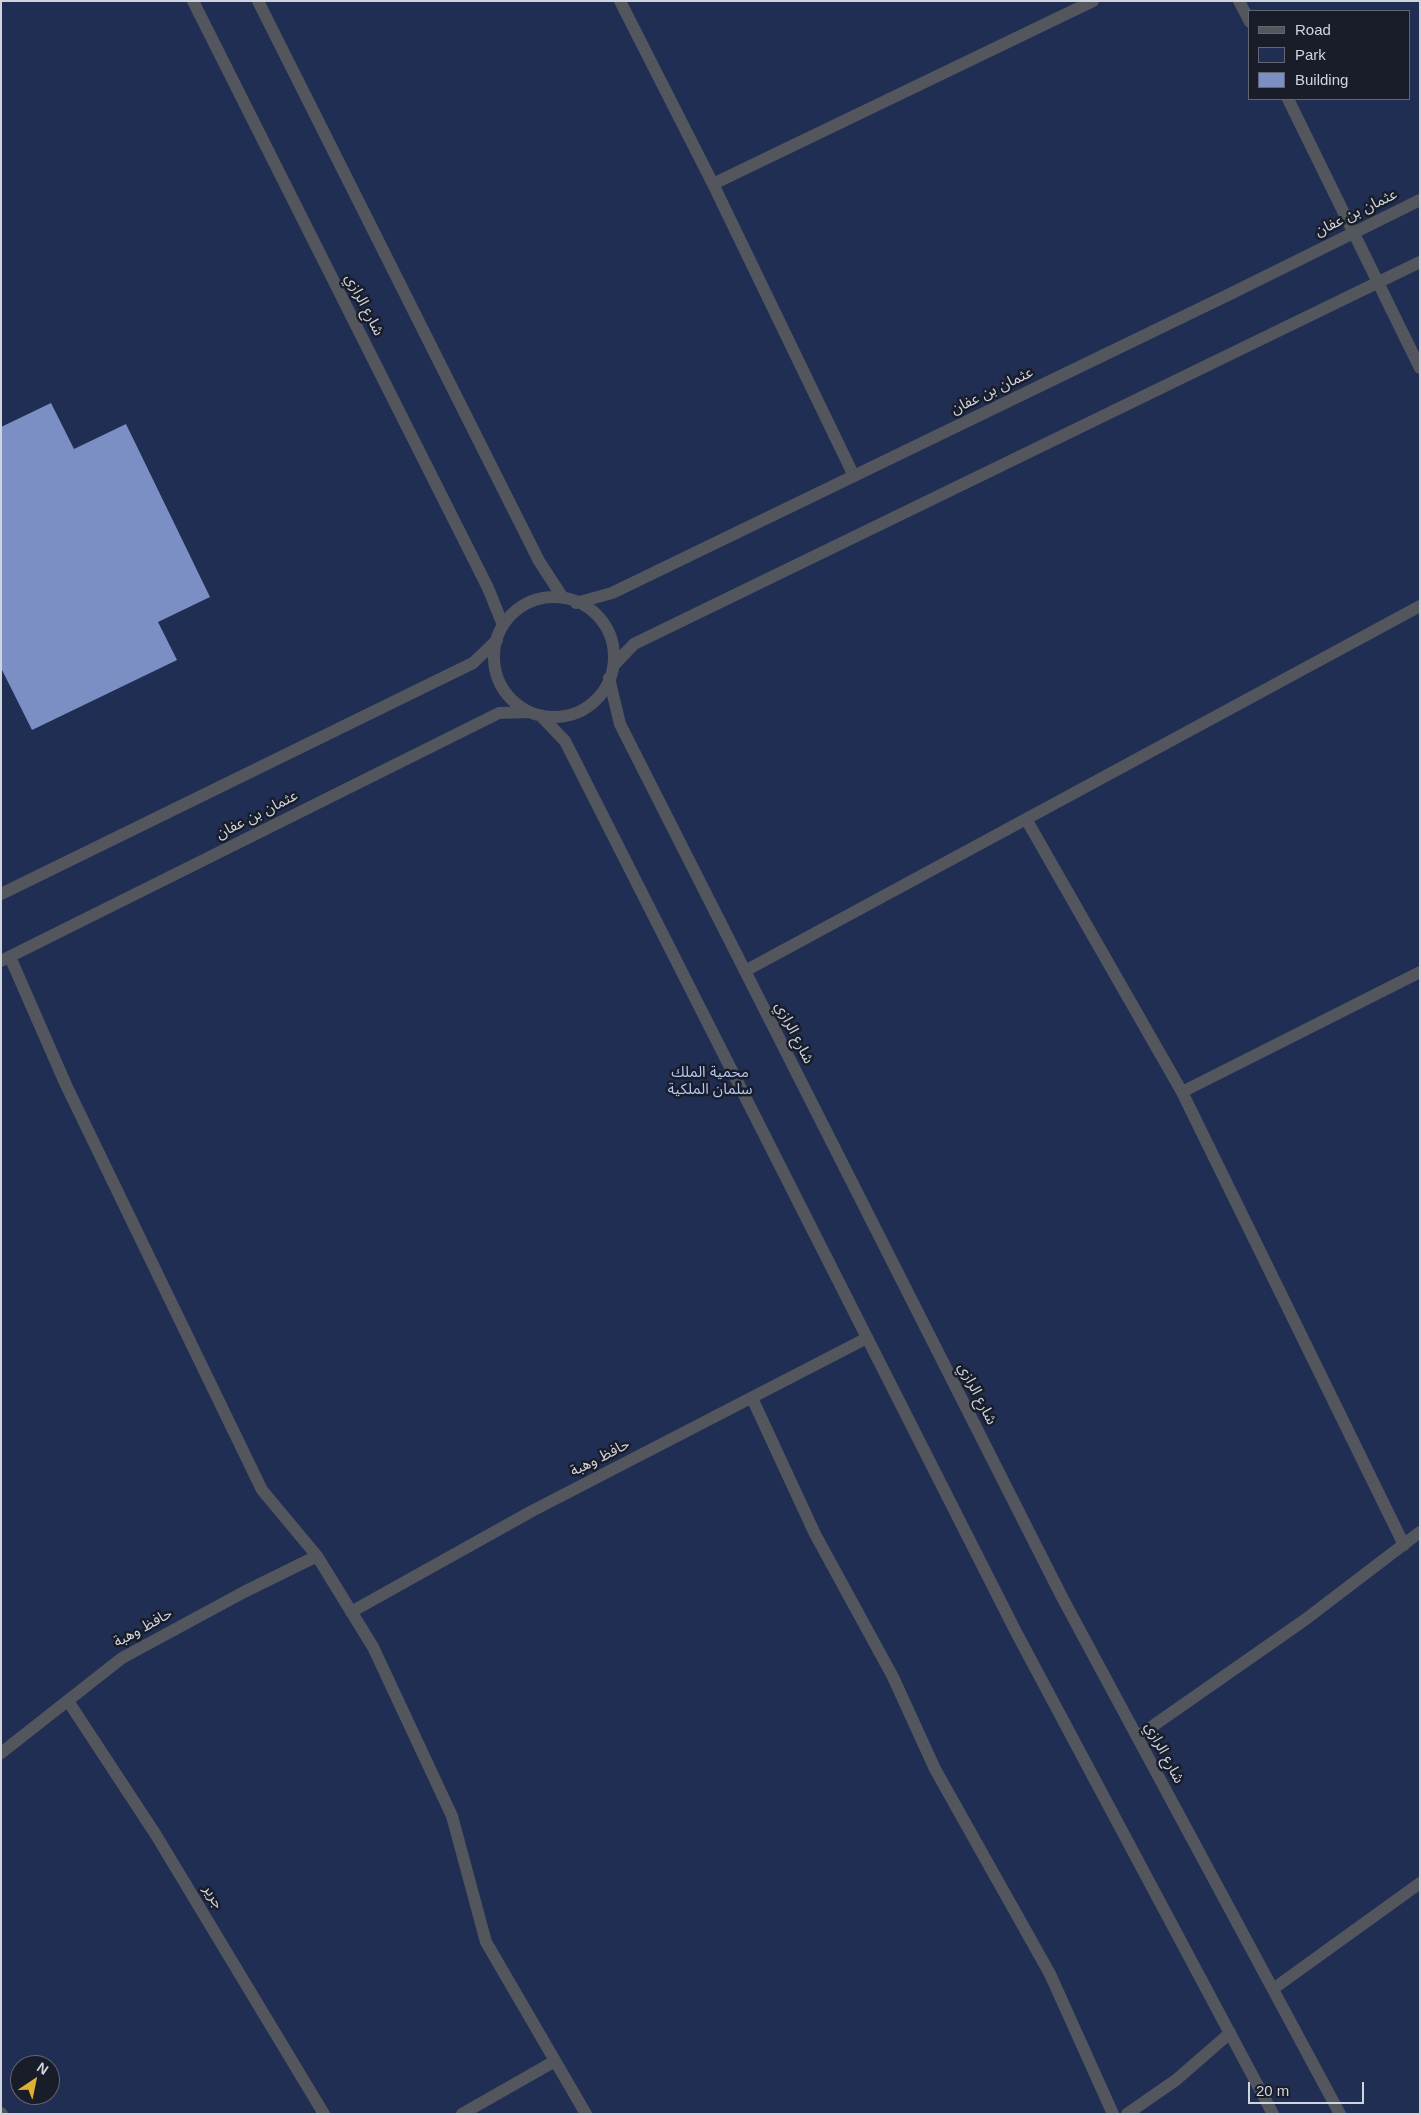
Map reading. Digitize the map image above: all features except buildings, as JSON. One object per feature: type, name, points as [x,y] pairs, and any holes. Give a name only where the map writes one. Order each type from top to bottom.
[{"type":"street","name":"شارع الرازي","points":[[193,1],[488,588],[503,625]]},
{"type":"street","points":[[258,1],[539,561],[563,598]]},
{"type":"street","points":[[620,1],[713,184],[854,476]]},
{"type":"street","points":[[713,184],[1093,1]]},
{"type":"street","points":[[1239,1],[1248,18]]},
{"type":"street","points":[[1289,100],[1355,232],[1377,284],[1420,368]]},
{"type":"street","name":"عثمان بن عفان","points":[[576,603],[612,593],[1420,200]]},
{"type":"street","points":[[614,665],[612,640],[601,620],[584,606],[563,598],[540,598],[519,608],[503,625],[494,646],[494,670],[504,691],[521,708],[536,714],[566,716],[589,707],[606,689],[614,665],[634,644],[1420,262]]},
{"type":"street","points":[[745,971],[1420,606]]},
{"type":"street","points":[[1,894],[473,663],[497,640]]},
{"type":"street","name":"شارع الرازي","points":[[609,678],[620,724],[1063,1600],[1340,2114]]},
{"type":"street","name":"عثمان بن عفان","points":[[6,959],[499,712],[536,714]]},
{"type":"street","points":[[536,714],[565,741],[1016,1632],[1273,2114]]},
{"type":"street","points":[[1026,819],[1182,1092],[1404,1545]]},
{"type":"street","points":[[6,959],[262,1490],[317,1556],[373,1647],[452,1816],[486,1942],[586,2114]]},
{"type":"street","points":[[1182,1092],[1420,972]]},
{"type":"street","name":"حافظ وهبة","points":[[351,1612],[532,1511],[867,1338]]},
{"type":"street","points":[[752,1398],[815,1534],[893,1677],[935,1769],[1050,1974],[1113,2114]]},
{"type":"street","points":[[1137,1738],[1306,1619],[1420,1532]]},
{"type":"street","name":"حافظ وهبة","points":[[1,1753],[122,1658],[244,1592],[317,1556]]},
{"type":"street","name":"جرير","points":[[68,1701],[156,1835],[324,2114]]},
{"type":"street","points":[[1273,1989],[1420,1883]]},
{"type":"street","points":[[1127,2114],[1176,2080],[1230,2033]]},
{"type":"street","points":[[462,2114],[555,2061]]},
{"type":"green space","name":"محمية الملك سلمان الملكية","points":[[1,1],[1420,1],[1420,2114],[1,2114]]}]
